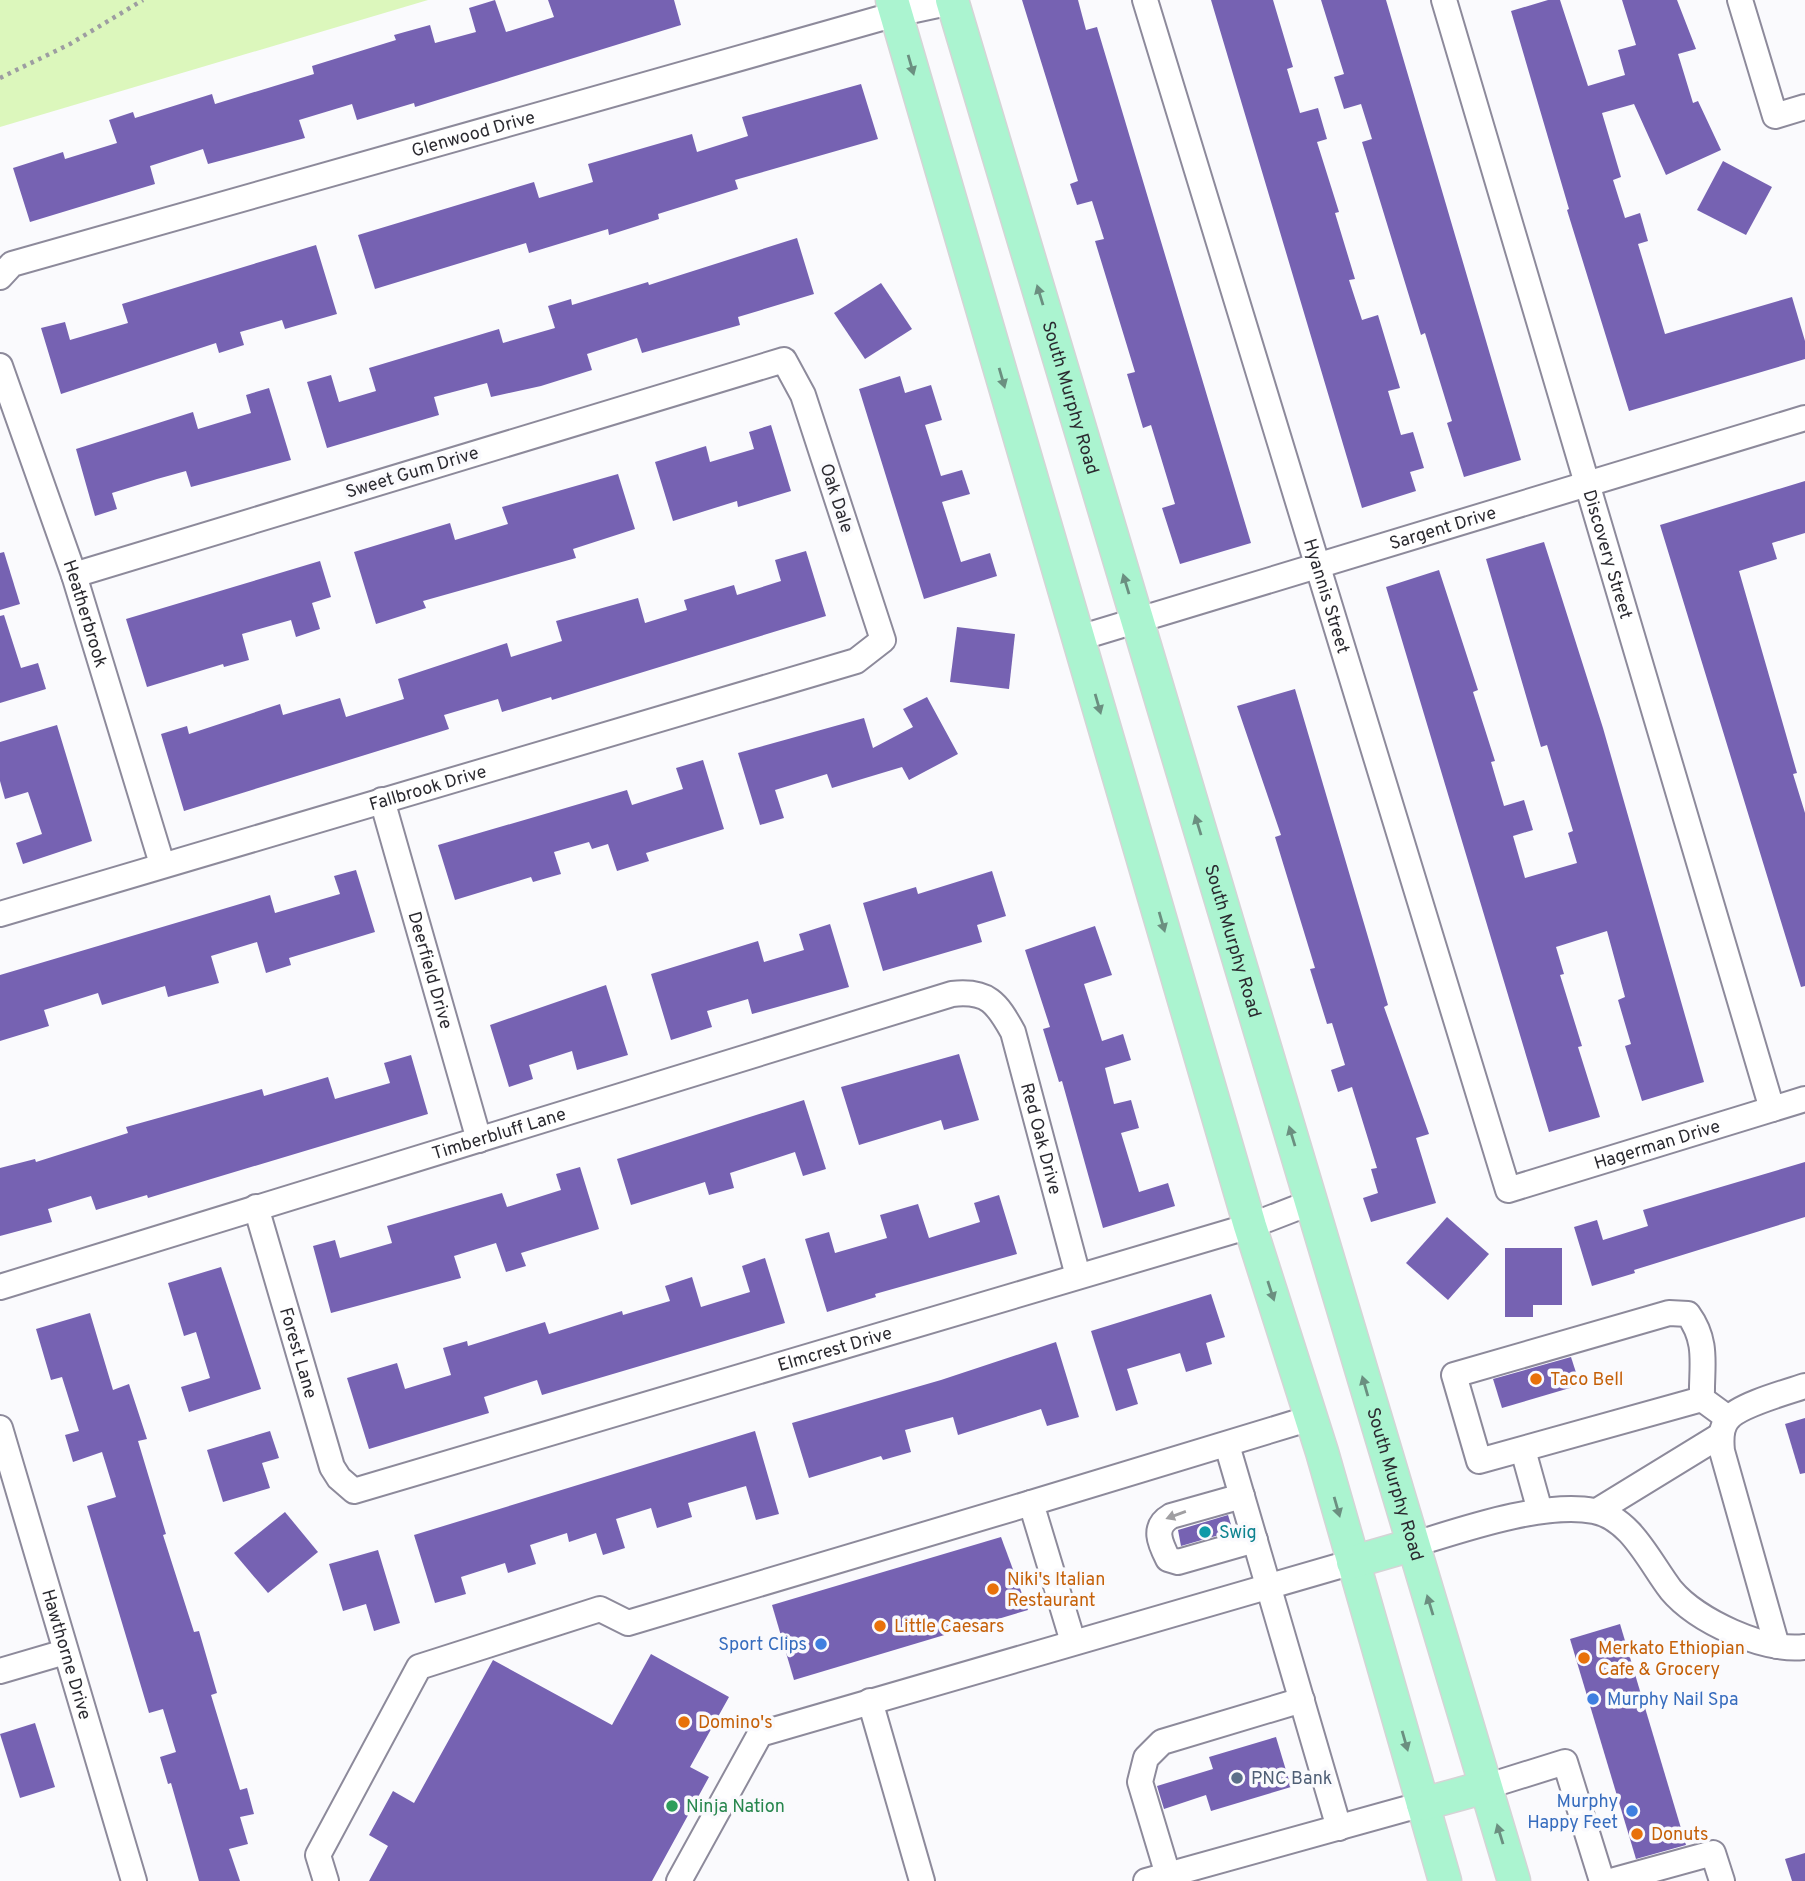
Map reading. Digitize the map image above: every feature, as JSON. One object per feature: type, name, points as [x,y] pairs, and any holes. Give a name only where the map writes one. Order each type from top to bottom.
[{"type":"main road","name":"South Murphy Road","points":[[952,1],[1514,1881]]},
{"type":"main road","points":[[894,7],[1250,1226],[1311,1419],[1445,1881]]},
{"type":"main road","points":[[1353,1562],[1412,1545]]},
{"type":"main road","points":[[1423,1804],[1485,1787]]},
{"type":"street","name":"Hyannis Street","points":[[1145,0],[1320,566],[1508,1190]]},
{"type":"street","name":"Discovery Street","points":[[1444,0],[1772,1109]]},
{"type":"street","points":[[1740,0],[1775,116],[1805,107]]},
{"type":"street","name":"Glenwood Drive","points":[[0,277],[12,264],[894,7],[952,1]]},
{"type":"street","name":"Oak Dale","points":[[750,368],[784,360],[803,395],[883,639],[856,662]]},
{"type":"street","name":"Heatherbrook","points":[[0,366],[74,575],[162,864]]},
{"type":"street","name":"Sweet Gum Drive","points":[[74,575],[750,368]]},
{"type":"street","name":"Sargent Drive","points":[[1079,638],[1805,418]]},
{"type":"street","name":"Fallbrook Drive","points":[[0,914],[162,864],[856,662]]},
{"type":"street","name":"Deerfield Drive","points":[[382,800],[480,1140]]},
{"type":"street","name":"Timberbluff Lane","points":[[0,1287],[952,994],[971,992],[997,1003]]},
{"type":"street","name":"Red Oak Drive","points":[[997,1003],[1013,1032],[1078,1276]]},
{"type":"street","name":"Hagerman Drive","points":[[1508,1190],[1805,1099]]},
{"type":"street","name":"Elmcrest Drive","points":[[354,1491],[1250,1226],[1312,1202]]},
{"type":"street","name":"Forest Lane","points":[[256,1207],[332,1467],[339,1478],[354,1491]]},
{"type":"street","points":[[1702,1399],[1479,1461],[1454,1375],[1669,1313],[1688,1314],[1696,1325],[1705,1350],[1702,1399],[1724,1427],[1722,1451],[1777,1646]]},
{"type":"street","points":[[1597,1511],[1765,1398],[1805,1386]]},
{"type":"street","points":[[326,1881],[318,1855],[419,1667],[600,1609],[628,1623],[1311,1419]]},
{"type":"street","name":"Hawthorne Drive","points":[[0,1427],[134,1881]]},
{"type":"street","points":[[1227,1445],[1339,1828]]},
{"type":"street","points":[[1523,1450],[1540,1511]]},
{"type":"street","points":[[1242,1496],[1171,1516],[1162,1521],[1158,1529],[1159,1537],[1168,1559],[1178,1562],[1255,1540]]},
{"type":"street","points":[[1031,1503],[1073,1643]]},
{"type":"street","points":[[1412,1545],[1540,1511],[1564,1508],[1597,1511],[1624,1527],[1673,1592],[1705,1620],[1777,1646],[1805,1647]]},
{"type":"street","points":[[679,1881],[760,1734],[1353,1562]]},
{"type":"street","points":[[0,1671],[65,1652]]},
{"type":"street","points":[[1302,1700],[1161,1742],[1146,1758],[1140,1782],[1157,1878],[1423,1804]]},
{"type":"street","points":[[870,1701],[922,1881]]},
{"type":"street","points":[[1485,1787],[1565,1762],[1602,1881]]},
{"type":"street","points":[[1611,1881],[1713,1853],[1722,1881]]},
{"type":"path","points":[[0,78],[70,44],[143,0]]},
{"type":"green space","points":[[0,0],[428,0],[0,127]]},
{"type":"building","points":[[495,0],[506,32],[554,17],[548,0],[674,0],[681,25],[415,107],[414,103],[357,120],[352,104],[299,120],[305,138],[208,164],[203,149],[150,166],[155,184],[30,222],[13,168],[63,152],[65,159],[117,143],[109,120],[133,112],[135,118],[212,94],[215,104],[314,74],[312,66],[396,40],[394,35],[430,25],[435,43],[476,32],[469,8]]},
{"type":"building","points":[[1022,0],[1078,0],[1086,30],[1097,27],[1251,543],[1180,564],[1162,508],[1175,504],[1151,425],[1143,428],[1127,374],[1135,372],[1095,241],[1104,239],[1092,201],[1077,205],[1070,184],[1078,181]]},
{"type":"building","points":[[1211,0],[1273,0],[1293,67],[1287,69],[1300,113],[1318,108],[1327,139],[1317,142],[1339,212],[1335,213],[1355,279],[1349,280],[1362,320],[1378,315],[1400,388],[1388,391],[1401,435],[1413,432],[1424,468],[1410,472],[1416,491],[1362,508]]},
{"type":"building","points":[[1321,0],[1386,0],[1521,460],[1464,477],[1447,423],[1452,421],[1425,333],[1421,335],[1362,142],[1372,139],[1361,104],[1344,109],[1334,77],[1344,74]]},
{"type":"building","points":[[1548,0],[1560,0],[1588,86],[1625,75],[1618,50],[1636,45],[1622,0],[1677,0],[1696,49],[1678,54],[1693,103],[1698,101],[1721,150],[1666,175],[1634,104],[1602,113],[1621,177],[1613,180],[1625,218],[1640,213],[1648,241],[1638,244],[1665,334],[1792,297],[1805,341],[1805,359],[1629,411],[1567,210],[1569,209],[1511,11]]},
{"type":"building","points":[[861,84],[878,139],[735,180],[738,189],[658,214],[659,219],[609,235],[608,229],[529,253],[526,243],[375,289],[358,235],[534,182],[539,198],[593,182],[588,164],[692,134],[697,152],[748,136],[742,117]]},
{"type":"building","points":[[1723,161],[1772,187],[1746,235],[1697,210]]},
{"type":"building","points":[[797,238],[814,294],[738,317],[740,325],[642,353],[637,338],[587,354],[592,370],[541,386],[491,397],[487,383],[434,397],[439,415],[327,448],[307,382],[331,375],[339,402],[376,391],[369,368],[499,329],[503,343],[555,328],[548,306],[571,299],[572,305],[648,282],[649,285]]},
{"type":"building","points":[[316,245],[337,314],[285,329],[282,320],[240,332],[244,345],[219,353],[216,343],[61,394],[41,328],[65,322],[70,340],[128,323],[122,304]]},
{"type":"building","points":[[881,283],[912,329],[865,359],[834,313]]},
{"type":"building","points":[[900,376],[905,393],[931,385],[942,420],[925,425],[941,476],[962,470],[970,494],[942,502],[961,562],[990,553],[997,576],[924,599],[859,389]]},
{"type":"building","points":[[269,388],[291,460],[191,487],[186,471],[157,479],[112,493],[117,509],[95,516],[76,449],[193,412],[198,429],[251,413],[246,395]]},
{"type":"building","points":[[771,425],[791,491],[738,507],[737,501],[673,521],[655,462],[706,446],[710,462],[754,449],[749,432]]},
{"type":"building","points":[[618,474],[635,529],[573,549],[576,558],[423,601],[426,608],[376,624],[354,552],[450,523],[455,540],[508,524],[502,507]]},
{"type":"building","points":[[1805,481],[1805,533],[1772,543],[1777,559],[1739,571],[1797,773],[1793,774],[1805,813],[1805,986],[1801,987],[1660,525]]},
{"type":"building","points":[[1544,542],[1603,728],[1704,1082],[1642,1101],[1625,1046],[1631,1044],[1618,1000],[1625,997],[1607,931],[1556,947],[1564,974],[1560,975],[1582,1046],[1578,1047],[1600,1117],[1549,1132],[1386,587],[1439,570],[1478,690],[1473,692],[1495,761],[1491,762],[1504,806],[1524,800],[1533,830],[1513,836],[1525,878],[1577,863],[1568,833],[1573,831],[1547,745],[1541,747],[1486,559]]},
{"type":"building","points":[[806,551],[826,616],[552,700],[551,697],[502,712],[498,699],[444,715],[449,729],[184,811],[161,734],[187,726],[189,734],[280,704],[283,715],[340,698],[346,717],[404,699],[398,679],[507,643],[511,657],[562,641],[556,621],[638,598],[645,623],[687,610],[684,600],[734,585],[737,595],[781,581],[775,560]]},
{"type":"building","points":[[4,552],[20,604],[0,610],[0,553]]},
{"type":"building","points":[[320,561],[331,597],[312,603],[320,629],[296,637],[291,620],[242,634],[249,660],[224,667],[223,664],[147,687],[126,619]]},
{"type":"building","points":[[4,615],[21,668],[38,663],[46,689],[0,703],[0,616]]},
{"type":"building","points":[[957,627],[1015,634],[1009,689],[950,682]]},
{"type":"building","points":[[1295,689],[1388,1005],[1384,1007],[1429,1134],[1416,1138],[1436,1203],[1371,1222],[1363,1198],[1378,1193],[1371,1169],[1377,1168],[1352,1087],[1338,1092],[1331,1070],[1345,1065],[1332,1023],[1327,1024],[1310,969],[1315,968],[1275,837],[1281,835],[1237,706]]},
{"type":"building","points":[[927,697],[958,754],[909,780],[902,767],[832,788],[827,774],[775,790],[784,818],[760,825],[738,753],[864,718],[873,748],[913,727],[903,709]]},
{"type":"building","points":[[57,725],[92,841],[23,864],[16,843],[42,834],[28,792],[5,799],[0,781],[0,742]]},
{"type":"building","points":[[703,760],[724,829],[646,853],[649,861],[617,871],[608,844],[592,849],[589,842],[554,852],[561,874],[533,882],[531,877],[455,900],[438,845],[627,790],[632,805],[683,789],[676,768]]},
{"type":"building","points":[[356,870],[375,932],[289,958],[291,965],[266,973],[257,942],[211,956],[219,983],[168,997],[165,986],[102,1005],[98,993],[44,1010],[49,1026],[0,1041],[0,975],[270,895],[275,913],[340,894],[334,876]]},
{"type":"building","points":[[992,871],[1006,916],[977,925],[982,942],[883,971],[863,903],[916,887],[918,894]]},
{"type":"building","points":[[830,924],[849,987],[752,1014],[748,999],[707,1011],[712,1027],[671,1040],[651,974],[758,941],[764,962],[804,950],[799,934]]},
{"type":"building","points":[[1095,926],[1112,975],[1084,984],[1102,1041],[1123,1034],[1131,1060],[1105,1068],[1114,1104],[1131,1100],[1139,1128],[1121,1133],[1139,1192],[1168,1183],[1175,1206],[1103,1228],[1062,1081],[1059,1082],[1043,1029],[1050,1027],[1025,950]]},
{"type":"building","points":[[606,985],[628,1055],[577,1070],[572,1051],[529,1065],[533,1079],[509,1087],[490,1025]]},
{"type":"building","points":[[959,1054],[979,1120],[944,1130],[941,1120],[859,1145],[841,1087]]},
{"type":"building","points":[[411,1055],[428,1114],[148,1198],[147,1195],[96,1210],[91,1196],[48,1209],[52,1222],[0,1236],[0,1168],[35,1159],[36,1162],[128,1133],[126,1127],[262,1089],[264,1096],[328,1077],[335,1099],[390,1083],[384,1063]]},
{"type":"building","points":[[804,1100],[826,1169],[803,1176],[795,1152],[730,1173],[734,1188],[709,1195],[705,1182],[631,1205],[617,1159]]},
{"type":"building","points":[[1805,1162],[1805,1217],[1634,1270],[1635,1273],[1592,1286],[1574,1227],[1597,1220],[1603,1240],[1648,1226],[1643,1210]]},
{"type":"building","points":[[580,1167],[599,1229],[521,1253],[526,1266],[506,1272],[496,1243],[454,1256],[461,1278],[331,1313],[313,1246],[335,1240],[340,1258],[392,1243],[387,1226],[502,1193],[507,1207],[561,1190],[556,1174]]},
{"type":"building","points":[[999,1195],[1017,1254],[875,1294],[876,1297],[827,1312],[805,1239],[829,1232],[835,1253],[887,1238],[880,1215],[918,1204],[929,1238],[980,1222],[974,1203]]},
{"type":"building","points":[[1447,1217],[1489,1254],[1448,1300],[1406,1263]]},
{"type":"building","points":[[1505,1248],[1562,1248],[1562,1305],[1533,1305],[1533,1317],[1505,1317]]},
{"type":"building","points":[[765,1258],[785,1323],[542,1395],[537,1380],[484,1397],[489,1413],[369,1449],[347,1378],[397,1363],[405,1389],[451,1375],[443,1348],[467,1341],[468,1346],[545,1322],[549,1334],[622,1311],[623,1315],[670,1301],[665,1286],[692,1277],[701,1307],[750,1292],[742,1266]]},
{"type":"building","points":[[221,1267],[261,1389],[189,1412],[181,1387],[210,1378],[196,1332],[184,1336],[168,1283]]},
{"type":"building","points":[[1211,1294],[1225,1337],[1206,1343],[1212,1364],[1186,1372],[1180,1353],[1127,1369],[1138,1404],[1116,1411],[1091,1331]]},
{"type":"building","points":[[90,1313],[113,1390],[129,1384],[147,1439],[138,1441],[166,1534],[163,1535],[194,1632],[199,1631],[217,1693],[211,1695],[240,1790],[247,1788],[254,1814],[240,1817],[248,1844],[229,1849],[240,1881],[199,1881],[171,1783],[168,1784],[160,1757],[176,1752],[163,1709],[149,1713],[87,1506],[116,1497],[102,1452],[73,1462],[65,1435],[79,1431],[62,1377],[51,1380],[36,1329]]},
{"type":"building","points":[[1056,1342],[1079,1417],[1047,1426],[1041,1409],[958,1435],[953,1417],[905,1430],[911,1452],[883,1460],[881,1456],[809,1478],[792,1423],[941,1380]]},
{"type":"building","name":"Taco Bell","points":[[1571,1357],[1580,1385],[1502,1408],[1493,1379]]},
{"type":"building","points":[[1805,1418],[1805,1473],[1800,1474],[1785,1424]]},
{"type":"building","points":[[270,1431],[279,1458],[262,1463],[270,1488],[223,1502],[207,1450]]},
{"type":"building","points":[[755,1431],[779,1514],[756,1520],[746,1486],[688,1503],[692,1517],[657,1528],[651,1508],[616,1519],[625,1548],[603,1555],[596,1533],[569,1542],[567,1533],[530,1545],[536,1564],[508,1573],[505,1563],[461,1577],[466,1594],[435,1603],[414,1535]]},
{"type":"building","points":[[285,1512],[318,1552],[268,1593],[234,1553]]},
{"type":"building","name":"Swig","points":[[1228,1515],[1233,1531],[1181,1546],[1178,1530]]},
{"type":"building","points":[[1001,1537],[1028,1610],[794,1680],[772,1605]]},
{"type":"building","points":[[378,1550],[400,1623],[374,1631],[366,1604],[343,1611],[329,1564]]},
{"type":"building","points":[[1620,1624],[1686,1845],[1636,1859],[1570,1639]]},
{"type":"building","points":[[651,1654],[729,1697],[690,1767],[709,1777],[652,1881],[369,1881],[388,1846],[369,1835],[393,1791],[414,1803],[493,1660],[612,1725]]},
{"type":"building","points":[[35,1723],[55,1787],[20,1798],[0,1734]]},
{"type":"building","name":"PNC Bank","points":[[1276,1737],[1291,1787],[1211,1811],[1206,1795],[1164,1809],[1157,1786],[1213,1769],[1209,1757]]},
{"type":"building","points":[[1805,1853],[1805,1881],[1792,1881],[1785,1859]]},
{"type":"place","name":"Taco Bell","points":[[1536,1379]]},
{"type":"place","name":"Swig","points":[[1205,1532]]},
{"type":"place","name":"Niki's Italian Restaurant","points":[[993,1589]]},
{"type":"place","name":"Little Caesars","points":[[880,1626]]},
{"type":"place","name":"Sport Clips","points":[[821,1644]]},
{"type":"place","name":"Merkato Ethiopian Cafe & Grocery","points":[[1584,1658]]},
{"type":"place","name":"Murphy Nail Spa","points":[[1593,1699]]},
{"type":"place","name":"Domino's","points":[[684,1722]]},
{"type":"place","name":"PNC Bank","points":[[1237,1778]]},
{"type":"place","name":"Ninja Nation","points":[[672,1806]]},
{"type":"place","name":"Murphy Happy Feet","points":[[1632,1811]]},
{"type":"place","name":"Donuts","points":[[1637,1834]]}]
